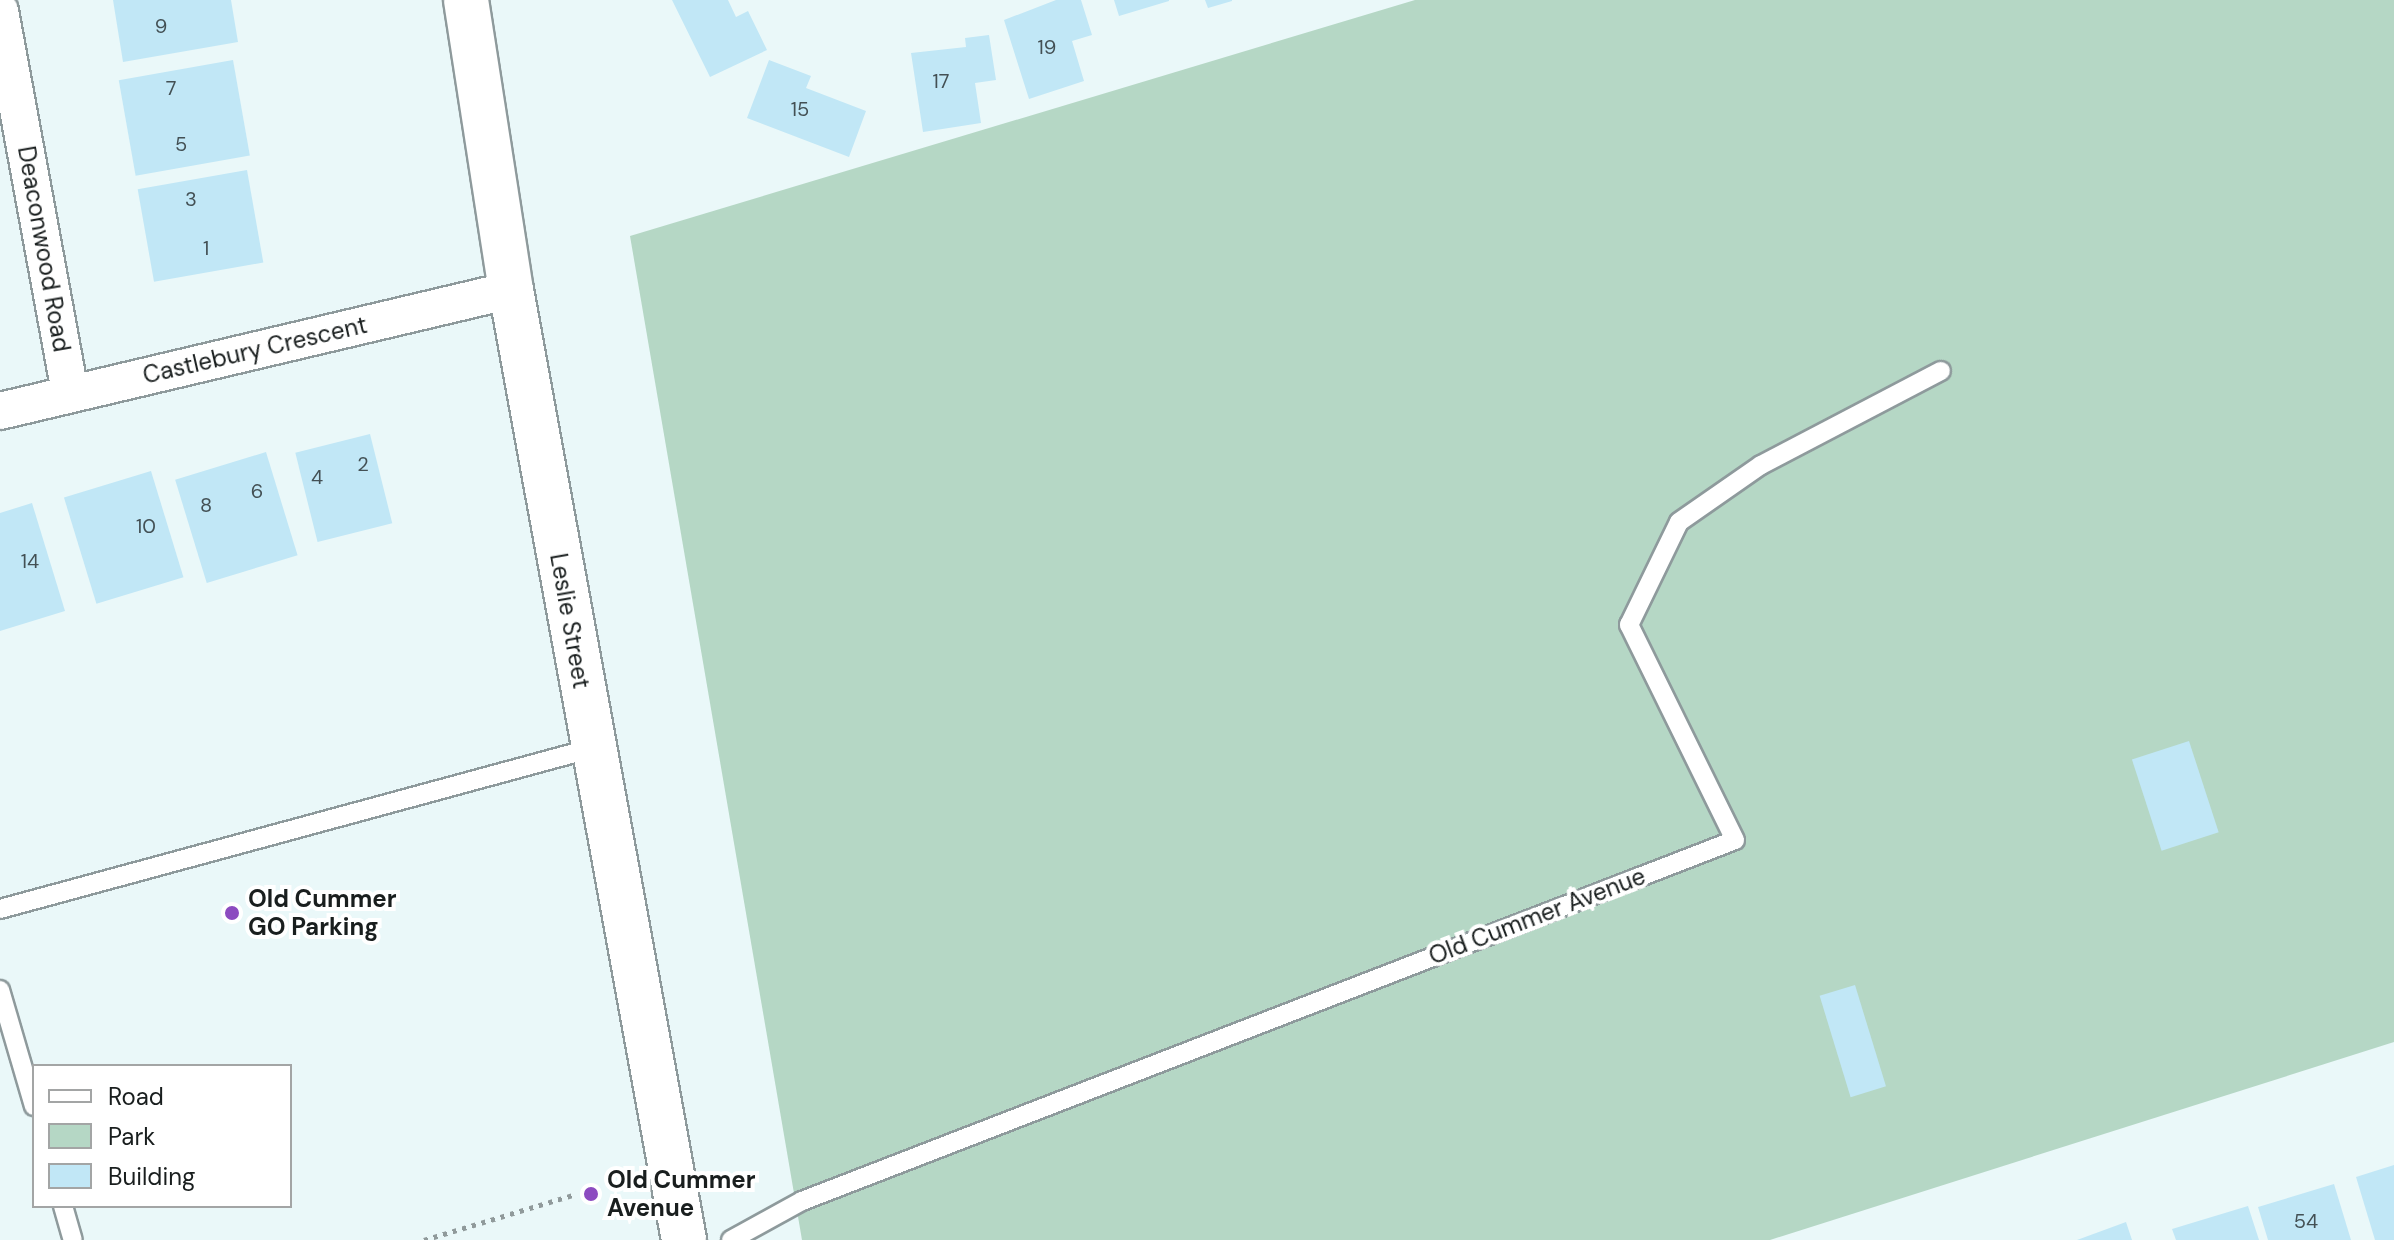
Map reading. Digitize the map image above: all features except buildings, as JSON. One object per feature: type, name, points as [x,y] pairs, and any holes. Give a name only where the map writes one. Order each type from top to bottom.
[{"type":"main road","name":"Leslie Street","points":[[466,0],[511,290],[684,1240]]},
{"type":"street","name":"Deaconwood Road","points":[[0,11],[70,393]]},
{"type":"street","name":"Castlebury Crescent","points":[[0,411],[511,290]]},
{"type":"lane","name":"Old Cummer Avenue","points":[[731,1240],[802,1201],[1735,840],[1629,625],[1679,522],[1761,465],[1941,371]]},
{"type":"lane","points":[[0,909],[593,748]]},
{"type":"lane","points":[[0,990],[32,1099]]},
{"type":"lane","points":[[64,1208],[73,1240]]},
{"type":"path","points":[[424,1240],[573,1195]]},
{"type":"green space","points":[[1415,0],[2394,0],[2394,1042],[1770,1240],[802,1240],[630,236]]},
{"type":"place","name":"Old Cummer GO Parking","points":[[232,913]]},
{"type":"place","name":"Old Cummer Avenue","points":[[591,1194]]}]
